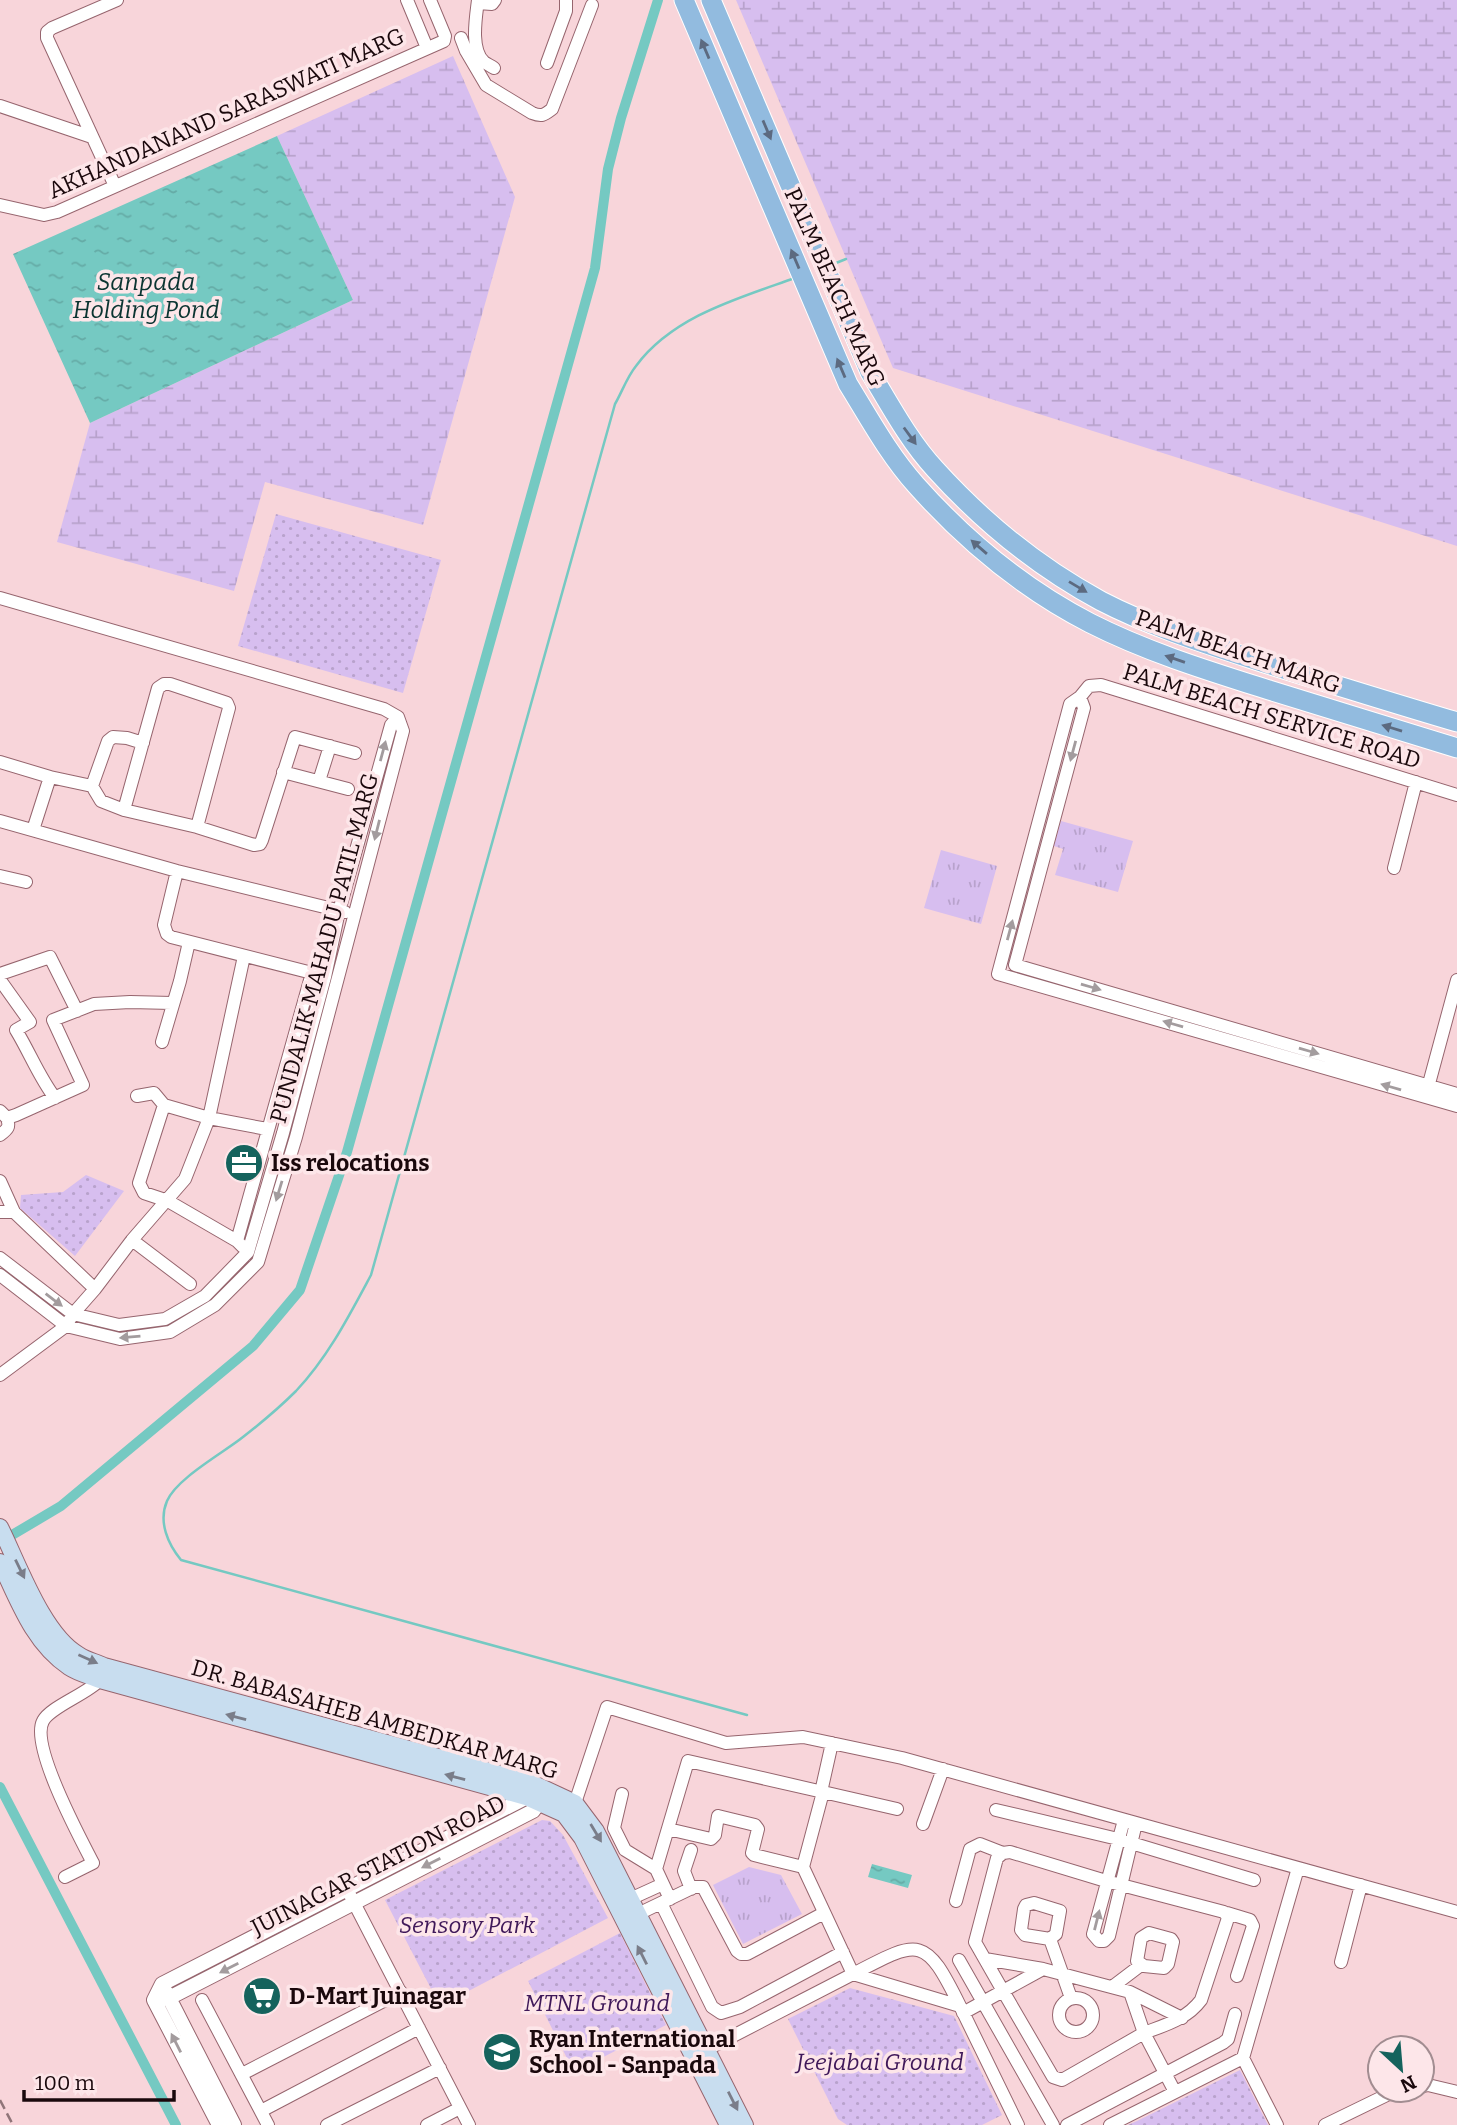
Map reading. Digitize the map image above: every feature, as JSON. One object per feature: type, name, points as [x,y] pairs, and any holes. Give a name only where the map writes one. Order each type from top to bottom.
[{"type":"main road","name":"PALM BEACH MARG","points":[[684,0],[848,384],[883,442],[915,484],[976,546],[1032,588],[1090,623],[1151,650],[1457,748]]},
{"type":"main road","name":"PALM BEACH MARG","points":[[711,0],[870,372],[904,428],[934,468],[993,527],[1046,568],[1101,601],[1161,627],[1234,653],[1457,722]]},
{"type":"main road","name":"DR. BABASAHEB AMBEDKAR MARG","points":[[0,1527],[44,1646],[71,1669],[100,1680],[530,1782],[538,1796]]},
{"type":"main road","name":"DR. BABASAHEB AMBEDKAR MARG","points":[[0,1562],[34,1615],[78,1655],[104,1666],[538,1796],[570,1808],[596,1831],[638,1914],[700,2053],[728,2125]]},
{"type":"main road","name":"DR. BABASAHEB AMBEDKAR MARG","points":[[570,1808],[582,1838],[700,2053],[745,2125]]},
{"type":"street","points":[[115,186],[47,38],[47,32],[117,0]]},
{"type":"street","name":"AKHANDANAND SARASWATI MARG","points":[[407,0],[427,48]]},
{"type":"street","points":[[430,0],[445,36],[444,41]]},
{"type":"street","points":[[494,68],[484,62],[476,42],[478,1],[492,4],[495,0]]},
{"type":"street","points":[[547,63],[566,10],[566,0]]},
{"type":"street","name":"AKHANDANAND SARASWATI MARG","points":[[0,205],[44,215],[57,212],[427,48],[465,35],[466,51],[486,85],[540,116],[552,109],[592,5]]},
{"type":"street","points":[[0,106],[92,137]]},
{"type":"street","points":[[0,598],[384,709],[398,717]]},
{"type":"street","points":[[124,810],[154,699],[158,688],[164,684],[227,703],[229,709],[197,827]]},
{"type":"street","name":"PALM BEACH SERVICE ROAD","points":[[1080,697],[1089,685],[1101,685],[1457,794]]},
{"type":"street","points":[[998,974],[1070,705],[1080,697],[1084,708],[1015,965]]},
{"type":"street","name":"PUNDALIK MAHADU PATIL MARG","points":[[0,1258],[73,1314],[119,1325],[165,1319],[205,1296],[248,1252],[283,1133],[391,725],[398,717]]},
{"type":"street","name":"PUNDALIK MAHADU PATIL MARG","points":[[0,1275],[66,1326],[120,1339],[170,1332],[215,1305],[258,1262],[296,1137],[324,977],[355,915],[402,731],[398,717]]},
{"type":"street","points":[[92,786],[108,741],[113,737],[143,743]]},
{"type":"street","points":[[0,762],[92,786],[101,801],[124,810],[197,827],[254,845],[260,844],[295,737],[355,753]]},
{"type":"street","points":[[319,781],[330,746]]},
{"type":"street","points":[[283,772],[348,789]]},
{"type":"street","points":[[33,830],[50,777]]},
{"type":"street","points":[[1394,868],[1416,782]]},
{"type":"street","points":[[0,821],[177,871],[355,915]]},
{"type":"street","points":[[177,871],[165,929],[171,937],[324,977],[267,1129],[237,1241]]},
{"type":"street","points":[[0,876],[26,882]]},
{"type":"street","points":[[162,1042],[189,942]]},
{"type":"street","points":[[0,1375],[66,1326],[132,1240],[185,1179],[209,1118],[244,956]]},
{"type":"street","points":[[0,974],[50,957],[77,1011]]},
{"type":"street","points":[[998,974],[1015,965],[1427,1091],[1457,1106]]},
{"type":"street","points":[[998,974],[1427,1091],[1457,1094]]},
{"type":"street","points":[[0,980],[30,1022],[16,1030],[44,1084],[55,1098]]},
{"type":"street","points":[[1427,1091],[1457,980]]},
{"type":"street","points":[[0,1135],[9,1125],[3,1114],[55,1098],[83,1085],[53,1020],[94,1004],[173,1003]]},
{"type":"street","points":[[137,1096],[154,1093],[164,1105],[209,1118],[267,1129]]},
{"type":"street","points":[[164,1105],[139,1183],[145,1193],[168,1201],[237,1241],[258,1262]]},
{"type":"street","points":[[0,1181],[14,1212],[95,1289]]},
{"type":"street","points":[[0,1212],[14,1212]]},
{"type":"street","points":[[132,1240],[190,1284]]},
{"type":"street","points":[[65,1877],[93,1863],[59,1794],[42,1745],[41,1728],[43,1720],[49,1714],[85,1693],[100,1680]]},
{"type":"street","points":[[570,1808],[607,1707],[726,1743],[803,1737],[902,1758],[1457,1912]]},
{"type":"street","points":[[832,1744],[803,1867],[853,1974],[962,2010],[983,2002],[1043,1969]]},
{"type":"street","points":[[656,1869],[688,1761],[897,1809]]},
{"type":"street","points":[[923,1824],[943,1769]]},
{"type":"street","points":[[622,1794],[614,1828],[625,1850],[656,1869],[663,1884],[666,1901],[712,2007],[721,2013],[740,2007],[843,1952]]},
{"type":"street","name":"JUINAGAR STATION ROAD","points":[[162,1984],[347,1889],[538,1796]]},
{"type":"street","name":"JUINAGAR STATION ROAD","points":[[154,2000],[169,1998],[533,1811],[538,1796]]},
{"type":"street","points":[[996,1810],[1124,1841],[1254,1881]]},
{"type":"street","points":[[668,1829],[711,1839],[714,1838],[718,1816],[755,1825],[758,1829],[752,1853],[754,1856],[803,1867]]},
{"type":"street","points":[[1124,1841],[1120,1884],[1108,1936],[1104,1941],[1099,1941],[1093,1934],[1106,1881],[1130,1821]]},
{"type":"street","points":[[956,1901],[970,1849],[981,1844],[1003,1853],[1010,1852],[1250,1920],[1253,1926],[1237,1976]]},
{"type":"street","points":[[691,1850],[684,1871],[691,1889]]},
{"type":"street","points":[[1003,1853],[997,1858],[975,1942],[1053,2077],[1058,2080],[1144,2033],[1182,2018],[1201,2000],[1227,1921],[1227,1913]]},
{"type":"street","points":[[1277,2125],[1243,2058],[1298,1868]]},
{"type":"street","points":[[630,1899],[663,1884]]},
{"type":"street","points":[[1341,1962],[1361,1885]]},
{"type":"street","points":[[638,1914],[699,1886],[706,1890],[737,1951],[747,1954],[824,1913]]},
{"type":"street","points":[[347,1889],[469,2125]]},
{"type":"street","points":[[1050,1939],[1071,1998]]},
{"type":"street","points":[[700,2053],[853,1974],[901,1951],[917,1948],[931,1955],[944,1973],[1018,2125]]},
{"type":"street","points":[[985,1959],[1043,1969],[1129,1992],[1182,2018]]},
{"type":"street","points":[[959,1960],[1053,2125]]},
{"type":"street","points":[[1090,2004],[1141,1965]]},
{"type":"street","points":[[162,1984],[234,2125]]},
{"type":"street","points":[[162,1984],[154,2000],[219,2125]]},
{"type":"street","points":[[242,2074],[401,1992]]},
{"type":"street","points":[[1129,1992],[1144,2033],[1175,2092]]},
{"type":"street","points":[[1071,1998],[1083,1998],[1090,2004],[1094,2016],[1089,2026],[1080,2032],[1064,2028],[1059,2017],[1061,2005],[1071,1998]]},
{"type":"street","points":[[202,2000],[268,2125]]},
{"type":"street","points":[[1067,2125],[1228,2039],[1235,2014]]},
{"type":"street","points":[[261,2111],[419,2028]]},
{"type":"street","points":[[1110,2125],[1243,2058]]},
{"type":"street","points":[[327,2125],[440,2068]]},
{"type":"street","points":[[1436,2087],[1457,2092]]},
{"type":"street","points":[[1325,2125],[1368,2104]]},
{"type":"street","points":[[427,2125],[460,2108]]},
{"type":"green space","points":[[736,0],[1457,0],[1457,546],[893,368]]},
{"type":"green space","points":[[453,56],[515,197],[423,525],[265,482],[234,591],[57,542],[90,423],[353,300],[277,136]]},
{"type":"green space","points":[[276,514],[441,560],[403,693],[238,646]]},
{"type":"green space","points":[[1061,821],[1133,841],[1118,892],[1055,875],[1063,849],[1054,846]]},
{"type":"green space","points":[[941,850],[997,866],[981,924],[924,908]]},
{"type":"green space","points":[[86,1175],[124,1191],[75,1256],[20,1208],[21,1195],[63,1192]]},
{"type":"green space","name":"Sensory Park","points":[[542,1820],[550,1821],[563,1835],[608,1918],[440,2006],[385,1900]]},
{"type":"green space","points":[[749,1867],[781,1875],[802,1914],[743,1944],[713,1885]]},
{"type":"green space","name":"MTNL Ground","points":[[620,1933],[666,2025],[574,2072],[528,1981]]},
{"type":"green space","name":"Jeejabai Ground","points":[[850,1988],[954,2016],[1002,2115],[982,2125],[847,2125],[838,2119],[788,2019]]},
{"type":"green space","points":[[1240,2070],[1268,2125],[1128,2125],[1137,2121]]},
{"type":"water","name":"Sanpada Holding Pond","points":[[277,136],[353,300],[90,423],[13,254]]},
{"type":"water","points":[[872,1864],[912,1875],[908,1888],[868,1877]]},
{"type":"waterway","points":[[2,1541],[61,1506],[253,1346],[300,1290],[347,1152],[595,268],[608,169],[658,0]]},
{"type":"waterway","points":[[831,265],[846,259]]},
{"type":"waterway","points":[[747,1715],[181,1560],[168,1540],[164,1509],[172,1492],[180,1484],[263,1421],[308,1378],[337,1336],[371,1275],[615,404],[627,380],[651,349],[688,321],[730,301],[795,278]]},
{"type":"waterway","points":[[0,1787],[176,2125]]},
{"type":"railway","points":[[0,2100],[13,2125]]},
{"type":"place","name":"Iss relocations","points":[[244,1163]]},
{"type":"place","name":"D-Mart Juinagar","points":[[262,1996]]},
{"type":"place","name":"Ryan International School - Sanpada","points":[[502,2052]]}]
